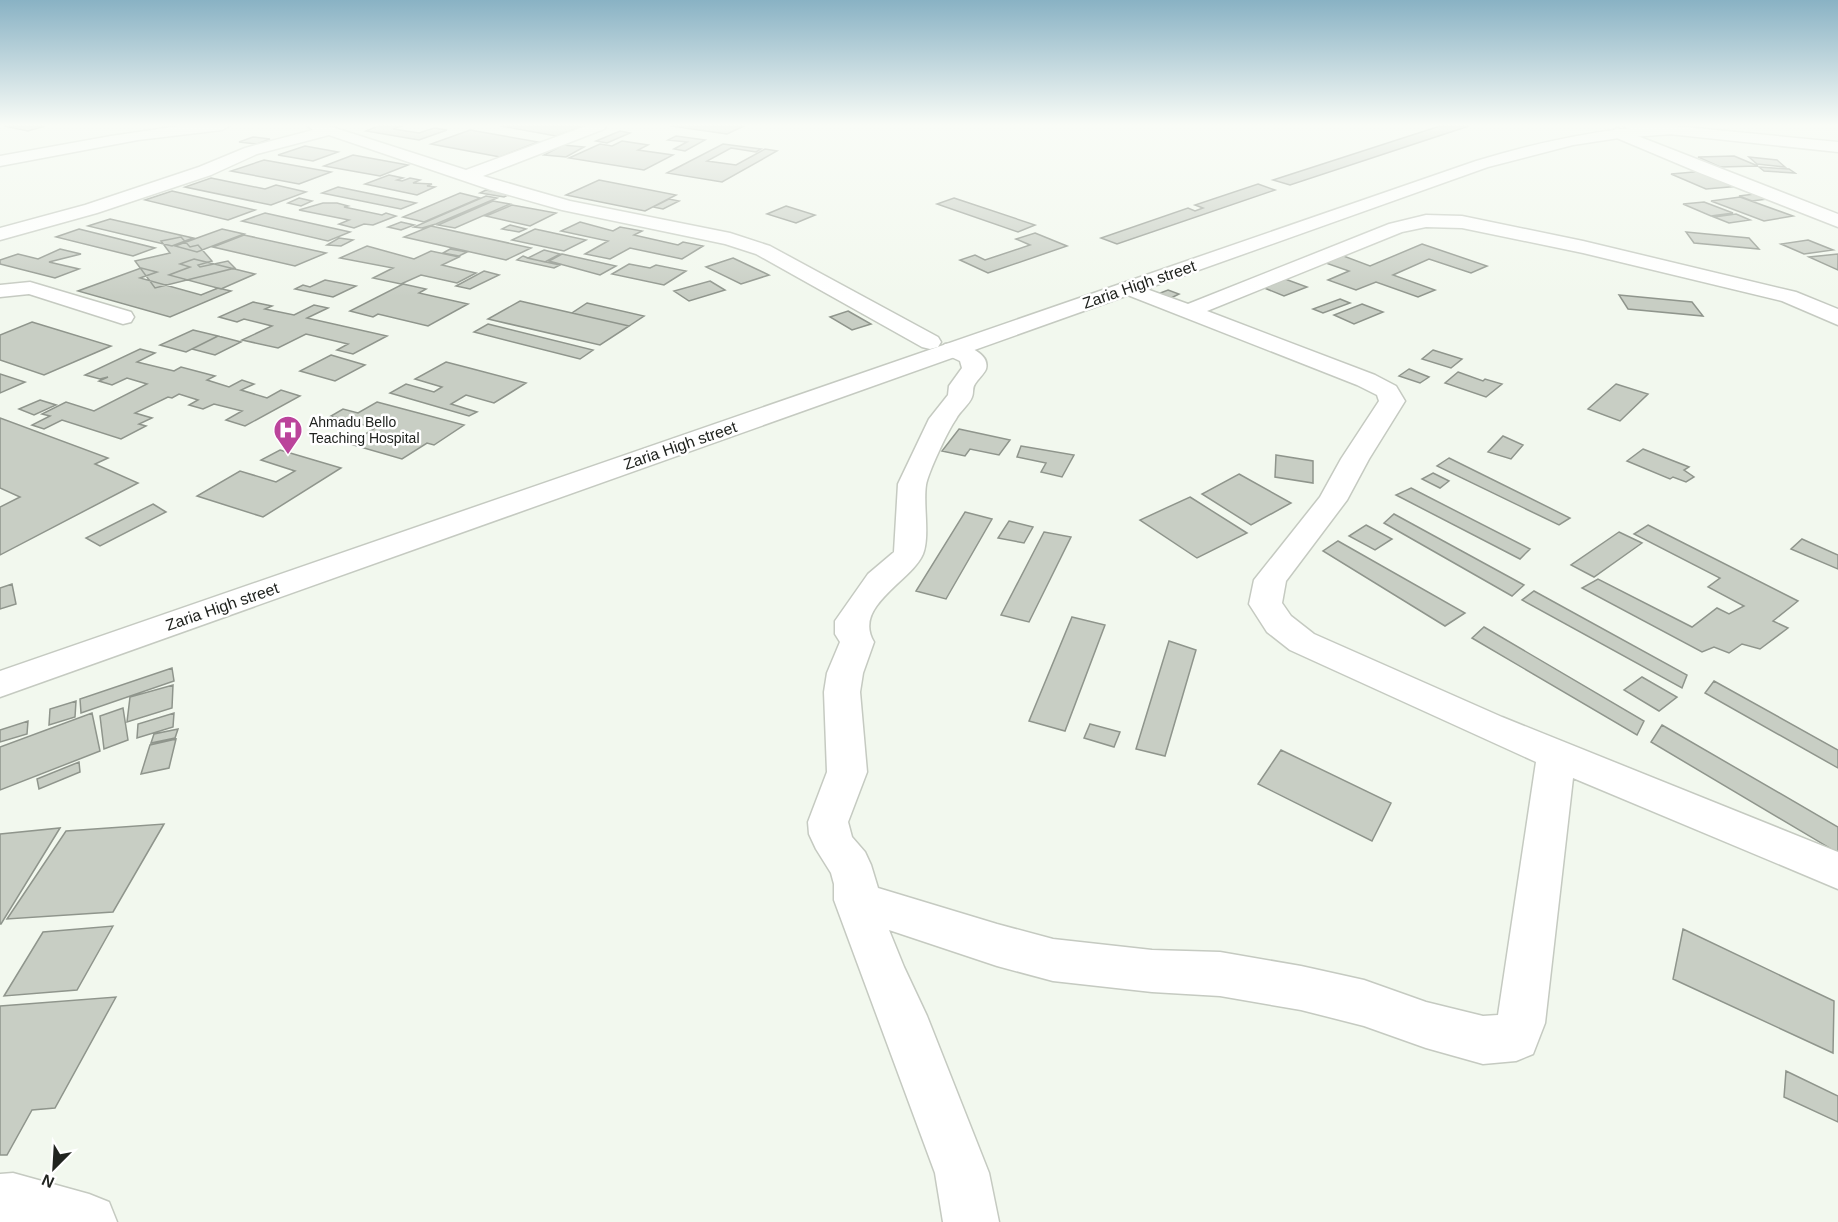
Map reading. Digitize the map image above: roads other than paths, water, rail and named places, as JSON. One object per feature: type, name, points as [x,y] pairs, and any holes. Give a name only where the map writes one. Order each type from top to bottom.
[{"type":"main road","points":[[0,234],[91,209],[169,183]]},
{"type":"main road","points":[[491,183],[568,206],[730,239],[763,250],[942,346],[969,356],[974,364],[974,369],[962,386],[956,402],[942,419],[917,471],[911,494],[912,530],[909,552],[905,559],[879,581],[850,627],[857,642],[845,673],[842,692],[847,772],[828,822],[837,849],[850,865],[856,884],[856,900],[883,974],[903,1016],[962,1173],[971,1222]]},
{"type":"main road","points":[[1350,203],[1401,183]]},
{"type":"main road","points":[[1350,203],[1418,183]]},
{"type":"main road","points":[[1740,183],[1838,221]]},
{"type":"main road","points":[[1350,203],[1411,224]]},
{"type":"main road","name":"Zaria High street","points":[[0,660],[942,346],[1127,288],[1350,203]]},
{"type":"main road","name":"Zaria High street","points":[[0,684],[942,346],[1350,203]]},
{"type":"main road","points":[[1189,311],[1266,278],[1411,224],[1426,221],[1462,222],[1583,247],[1789,296],[1838,318]]},
{"type":"main road","points":[[0,291],[30,288],[123,317]]},
{"type":"main road","points":[[1127,288],[1366,380],[1387,391],[1392,401],[1355,459],[1333,500],[1270,580],[1265,604],[1279,624],[1302,642],[1479,723],[1838,872]]},
{"type":"main road","points":[[856,900],[997,945],[1053,960],[1152,971],[1220,974],[1301,988],[1364,1003],[1483,1040],[1516,1037],[1521,1023],[1556,755]]},
{"type":"main road","points":[[0,1202],[13,1201],[89,1222]]},
{"type":"place","name":"Ahmadu Bello Teaching Hospital","points":[[288,456]]}]
